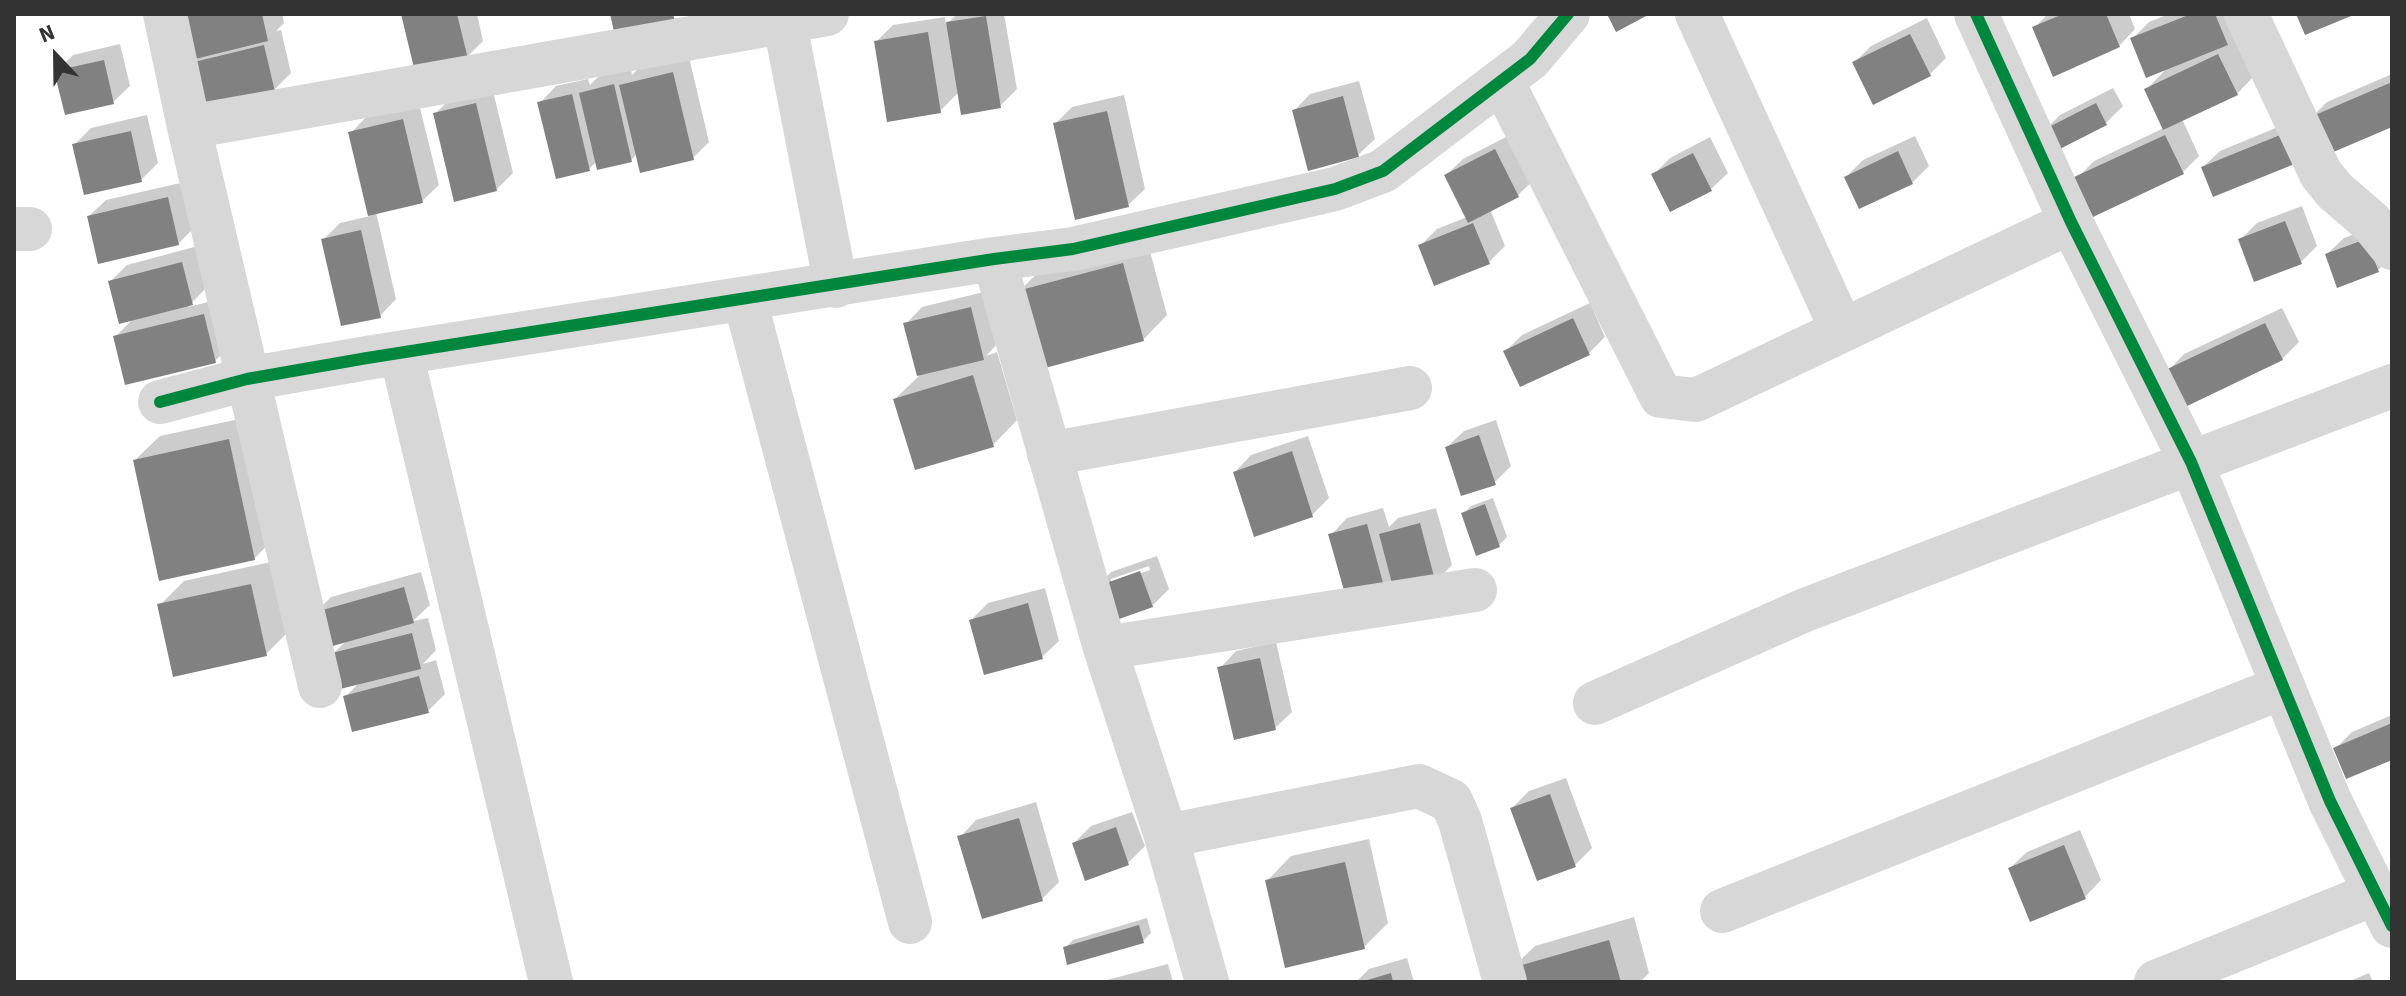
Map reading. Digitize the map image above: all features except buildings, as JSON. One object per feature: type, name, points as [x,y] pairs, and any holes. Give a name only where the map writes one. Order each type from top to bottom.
[{"type":"street","points":[[165,14],[320,686]]},
{"type":"street","points":[[189,127],[784,18],[827,14]]},
{"type":"street","points":[[160,402],[247,379],[401,353],[1073,249],[1335,189],[1383,171],[1530,59],[1568,14]]},
{"type":"street","points":[[1697,14],[1842,330]]},
{"type":"street","points":[[1976,14],[2071,222],[2191,462],[2330,801],[2384,909],[2156,982]]},
{"type":"street","points":[[2246,14],[2321,174],[2335,191],[2371,222],[2392,248]]},
{"type":"street","points":[[784,18],[836,286]]},
{"type":"street","points":[[1502,81],[1661,396],[1696,400],[2071,222]]},
{"type":"street","points":[[994,259],[1105,648],[1166,836],[1207,982]]},
{"type":"street","points":[[745,300],[910,922]]},
{"type":"street","points":[[401,353],[551,982]]},
{"type":"street","points":[[1595,703],[1805,610],[2392,386]]},
{"type":"street","points":[[1049,454],[1410,388]]},
{"type":"street","points":[[1105,648],[1475,590]]},
{"type":"street","points":[[1722,911],[2283,687]]},
{"type":"street","points":[[1166,836],[1419,786],[1451,801],[1460,821],[1505,982]]},
{"type":"cycle path","points":[[160,402],[247,379],[367,358],[1073,249],[1335,189],[1383,171],[1530,59],[1568,14]]},
{"type":"cycle path","points":[[1976,14],[2071,222],[2191,462],[2330,801],[2392,926]]}]
